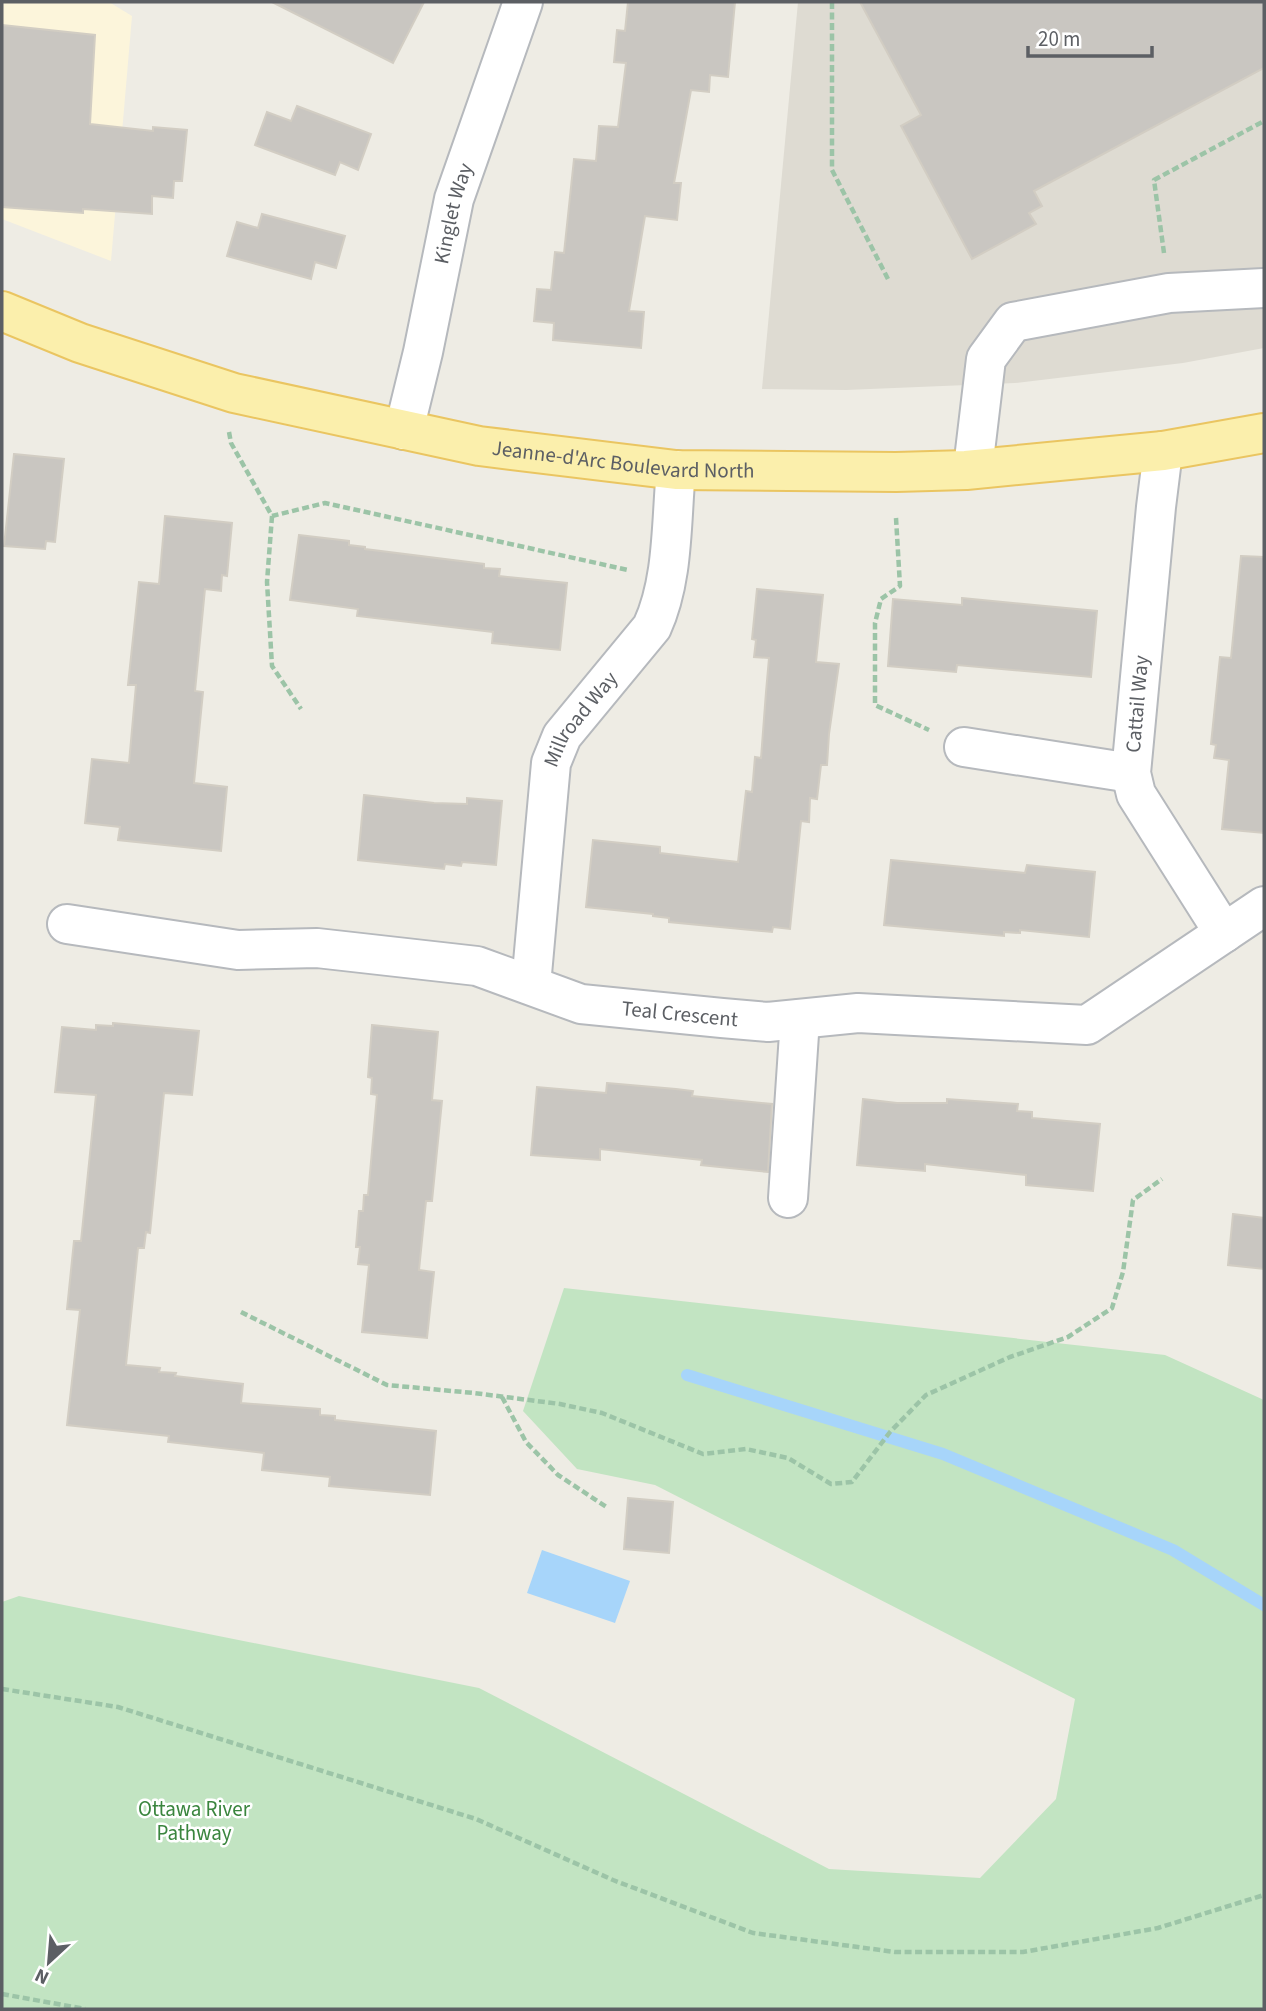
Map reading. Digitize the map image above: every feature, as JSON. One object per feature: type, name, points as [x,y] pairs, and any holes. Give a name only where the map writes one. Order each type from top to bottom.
[{"type":"main road","name":"Jeanne-d'Arc Boulevard North","points":[[2,311],[80,343],[234,393],[479,446],[676,470],[896,472],[973,468],[1163,451],[1264,433]]},
{"type":"street","name":"Kinglet Way","points":[[404,430],[454,199],[523,2]]},
{"type":"street","points":[[973,468],[986,359],[1013,322],[1169,293],[1264,288]]},
{"type":"street","name":"Cattail Way","points":[[1163,451],[1131,773],[1136,794],[1224,933]]},
{"type":"street","name":"Millroad Way","points":[[531,985],[551,762],[562,736],[652,626],[662,605],[676,470]]},
{"type":"street","points":[[964,747],[1131,773]]},
{"type":"street","name":"Teal Crescent","points":[[67,924],[238,950],[317,948],[477,967],[581,1004],[768,1022],[858,1013],[1087,1025],[1264,906]]},
{"type":"street","points":[[788,1198],[800,1019]]},
{"type":"path","points":[[832,2],[832,170],[888,279]]},
{"type":"path","points":[[1169,293],[1154,180],[1264,121]]},
{"type":"path","points":[[234,393],[228,429],[231,443],[272,516],[267,582],[272,666],[301,709]]},
{"type":"path","points":[[272,516],[325,503],[615,568],[667,575]]},
{"type":"path","points":[[896,518],[900,586],[881,599],[875,623],[875,705],[964,747]]},
{"type":"path","points":[[241,1312],[387,1385],[560,1404],[602,1413],[703,1454],[746,1448],[788,1458],[831,1484],[852,1482],[890,1432],[926,1395],[1010,1357],[1068,1337],[1112,1308],[1123,1272],[1133,1200],[1162,1179]]},
{"type":"path","points":[[502,1396],[526,1442],[558,1475],[608,1508]]},
{"type":"path","points":[[2,1689],[118,1707],[476,1819],[613,1880],[753,1933],[895,1952],[1023,1952],[1158,1928],[1264,1895]]},
{"type":"path","points":[[2,1994],[85,2009]]},
{"type":"shaded area","points":[[2,2],[109,2],[132,16],[111,261],[2,219]]},
{"type":"shaded area","points":[[798,2],[1264,2],[1264,348],[1183,363],[1015,383],[846,390],[762,389]]},
{"type":"green space","name":"Ottawa River Pathway","points":[[564,1288],[1165,1355],[1264,1400],[1264,2009],[2,2009],[2,1602],[19,1596],[479,1688],[829,1869],[980,1878],[1056,1799],[1075,1699],[655,1485],[577,1469],[523,1411]]},
{"type":"water","points":[[542,1550],[630,1581],[615,1623],[527,1593]]},
{"type":"building","points":[[272,2],[424,2],[393,63]]},
{"type":"building","points":[[628,2],[735,2],[728,77],[710,75],[709,92],[691,90],[674,183],[681,183],[677,220],[645,216],[629,311],[644,312],[641,348],[553,340],[554,323],[534,321],[537,289],[551,290],[555,252],[564,253],[574,159],[596,161],[599,126],[618,127],[626,63],[614,62],[617,30],[625,31]]},
{"type":"building","points":[[860,2],[1264,2],[1264,68],[1034,191],[1042,206],[1029,213],[1036,224],[972,259],[901,126],[921,115]]},
{"type":"building","points":[[2,25],[95,35],[90,124],[153,131],[153,127],[187,130],[182,181],[174,181],[173,198],[152,196],[152,214],[83,209],[83,213],[2,207]]},
{"type":"building","points":[[297,106],[371,134],[358,170],[340,162],[335,175],[255,145],[267,112],[291,121]]},
{"type":"building","points":[[262,214],[345,236],[336,268],[315,262],[311,279],[227,256],[237,222],[258,228]]},
{"type":"building","points":[[14,454],[64,459],[55,542],[46,541],[45,549],[4,546]]},
{"type":"building","points":[[165,516],[232,523],[227,576],[222,575],[221,591],[205,589],[195,691],[203,692],[194,783],[227,787],[221,851],[118,840],[120,827],[85,823],[92,759],[129,763],[136,685],[128,685],[139,582],[159,584]]},
{"type":"building","points":[[299,535],[349,541],[349,545],[365,549],[484,564],[484,568],[500,569],[499,576],[567,583],[560,650],[492,643],[493,632],[357,616],[358,609],[290,600]]},
{"type":"building","points":[[1241,556],[1264,557],[1264,833],[1222,829],[1229,760],[1214,758],[1216,745],[1211,744],[1220,657],[1231,658]]},
{"type":"building","points":[[757,589],[823,595],[816,662],[839,664],[827,765],[821,765],[817,799],[810,798],[809,822],[801,821],[790,929],[773,927],[772,932],[669,922],[669,918],[653,914],[586,907],[593,840],[660,847],[660,853],[738,862],[746,791],[752,792],[755,757],[761,758],[769,658],[754,657],[756,640],[752,639]]},
{"type":"building","points":[[962,598],[1097,611],[1091,677],[957,665],[956,672],[888,666],[893,599],[962,605]]},
{"type":"building","points":[[364,795],[434,803],[467,804],[467,798],[502,801],[496,865],[462,862],[461,866],[445,864],[444,869],[358,860]]},
{"type":"building","points":[[891,860],[1025,873],[1027,865],[1095,872],[1089,937],[1020,930],[1020,933],[1004,932],[1004,936],[884,925]]},
{"type":"building","points":[[113,1023],[199,1031],[192,1095],[164,1093],[150,1233],[146,1232],[144,1248],[138,1248],[126,1365],[160,1368],[159,1372],[176,1373],[175,1376],[243,1384],[241,1403],[320,1409],[320,1415],[335,1416],[335,1420],[436,1431],[430,1495],[329,1486],[330,1477],[262,1470],[264,1453],[168,1442],[169,1436],[67,1425],[80,1310],[67,1309],[74,1241],[81,1241],[96,1095],[55,1092],[62,1027],[96,1030],[96,1025],[113,1026]]},
{"type":"building","points":[[372,1025],[438,1032],[432,1100],[442,1101],[432,1201],[426,1201],[419,1270],[434,1272],[427,1338],[362,1332],[369,1265],[358,1264],[360,1247],[356,1247],[359,1211],[363,1211],[364,1195],[368,1195],[377,1095],[371,1094],[372,1078],[368,1077]]},
{"type":"building","points":[[607,1083],[693,1091],[692,1096],[772,1104],[768,1172],[701,1165],[702,1160],[600,1149],[600,1160],[531,1155],[537,1087],[606,1093]]},
{"type":"building","points":[[863,1099],[897,1103],[947,1103],[947,1099],[1018,1104],[1017,1111],[1032,1112],[1032,1118],[1100,1124],[1093,1191],[1026,1185],[1026,1175],[925,1164],[925,1171],[857,1165]]},
{"type":"building","points":[[1233,1214],[1264,1218],[1264,1269],[1228,1265]]},
{"type":"building","points":[[628,1498],[673,1502],[669,1553],[624,1549]]},
{"type":"waterway","points":[[687,1375],[943,1454],[1173,1550],[1264,1605]]}]
